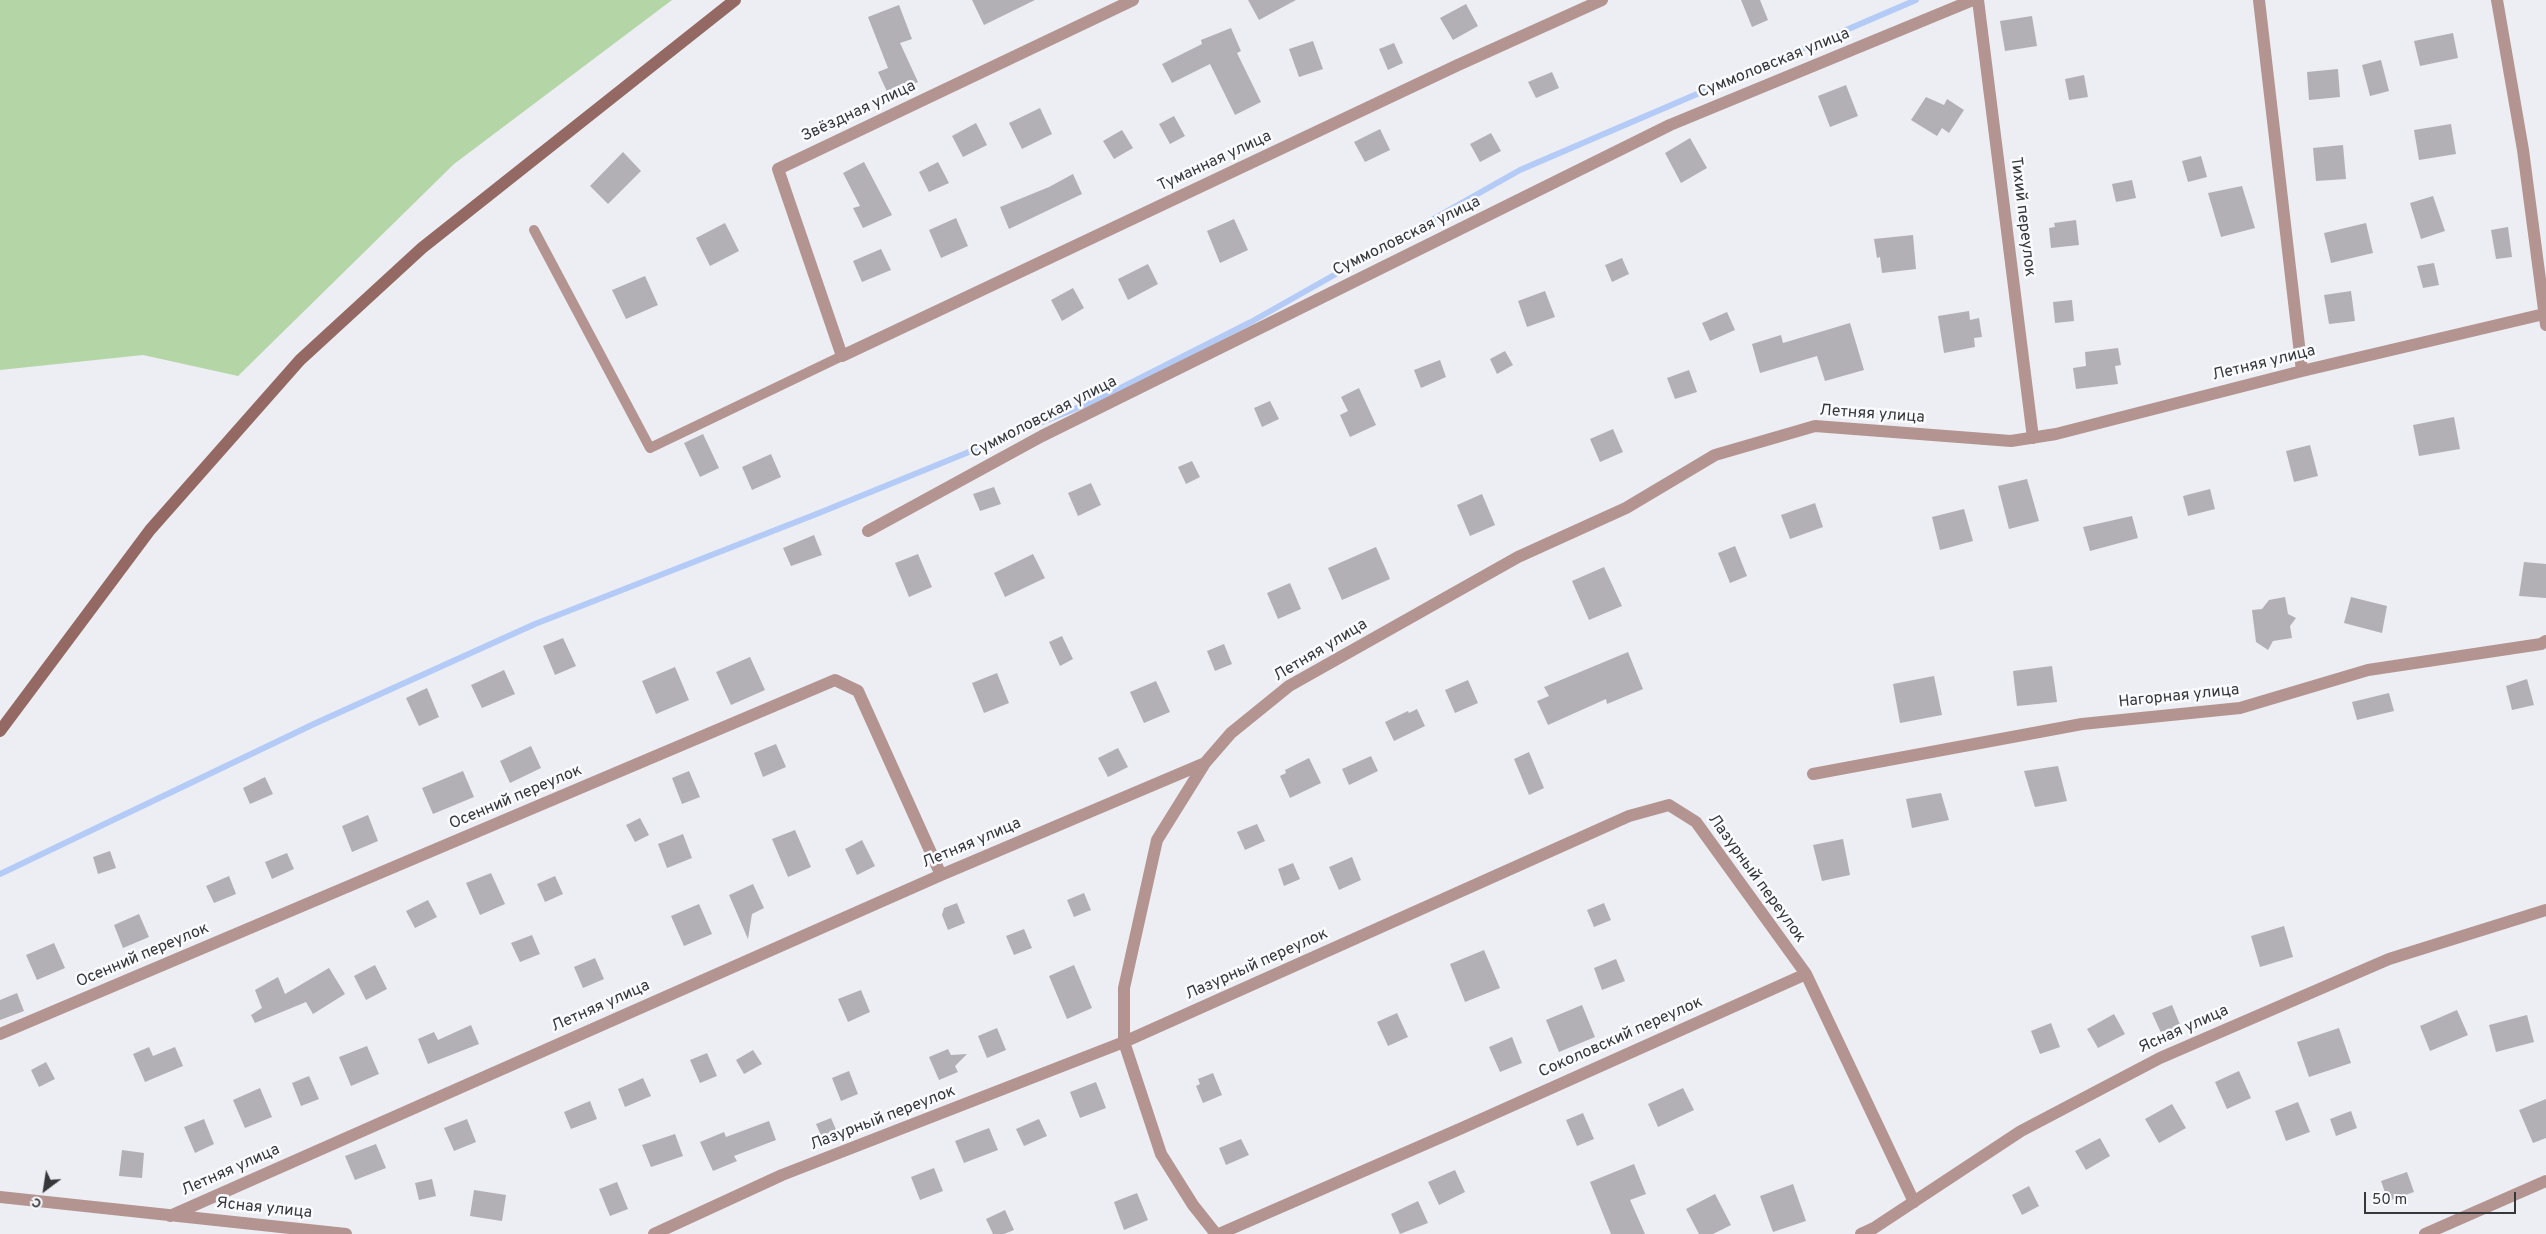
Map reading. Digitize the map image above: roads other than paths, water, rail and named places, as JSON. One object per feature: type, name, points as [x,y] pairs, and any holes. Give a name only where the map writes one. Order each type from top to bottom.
[{"type":"main road","points":[[0,731],[150,530],[300,360],[422,248],[735,0]]},
{"type":"street","name":"Звёздная улица","points":[[842,356],[778,169],[1133,0]]},
{"type":"street","name":"Туманная улица","points":[[842,356],[1458,65],[1602,0]]},
{"type":"street","name":"Суммоловская улица","points":[[868,531],[1042,436],[1670,125],[1973,0]]},
{"type":"street","name":"Тихий переулок","points":[[1978,0],[2032,438]]},
{"type":"street","points":[[2260,0],[2302,371]]},
{"type":"street","points":[[2497,0],[2540,238],[2545,319]]},
{"type":"street","name":"Летняя улица","points":[[170,1216],[941,875],[1205,763],[1231,733],[1289,686],[1518,557],[1626,508],[1714,455],[1814,426],[2011,441],[2032,438],[2056,434],[2302,371],[2545,319]]},
{"type":"street","name":"Нагорная улица","points":[[1813,774],[2082,724],[2240,708],[2368,670],[2541,644],[2546,641]]},
{"type":"street","name":"Осенний переулок","points":[[0,1034],[835,680],[858,691],[941,875]]},
{"type":"street","points":[[1205,763],[1156,840],[1124,988],[1124,1042],[1161,1154],[1192,1204],[1218,1234]]},
{"type":"street","name":"Лазурный переулок","points":[[654,1234],[782,1176],[1124,1042],[1629,816],[1669,805],[1696,822],[1806,974]]},
{"type":"street","name":"Ясная улица","points":[[1861,1234],[1914,1202],[2020,1131],[2160,1058],[2389,959],[2546,910]]},
{"type":"street","points":[[1806,974],[1914,1202]]},
{"type":"street","name":"Соколовский переулок","points":[[1218,1234],[1462,1128],[1806,974]]},
{"type":"street","points":[[2424,1234],[2546,1181]]},
{"type":"street","name":"Ясная улица","points":[[0,1197],[346,1234]]},
{"type":"lane","points":[[534,230],[650,448],[842,356]]},
{"type":"waterway","points":[[0,874],[316,723],[535,624],[819,513],[1099,399],[1251,322],[1520,170],[1916,0]]}]
